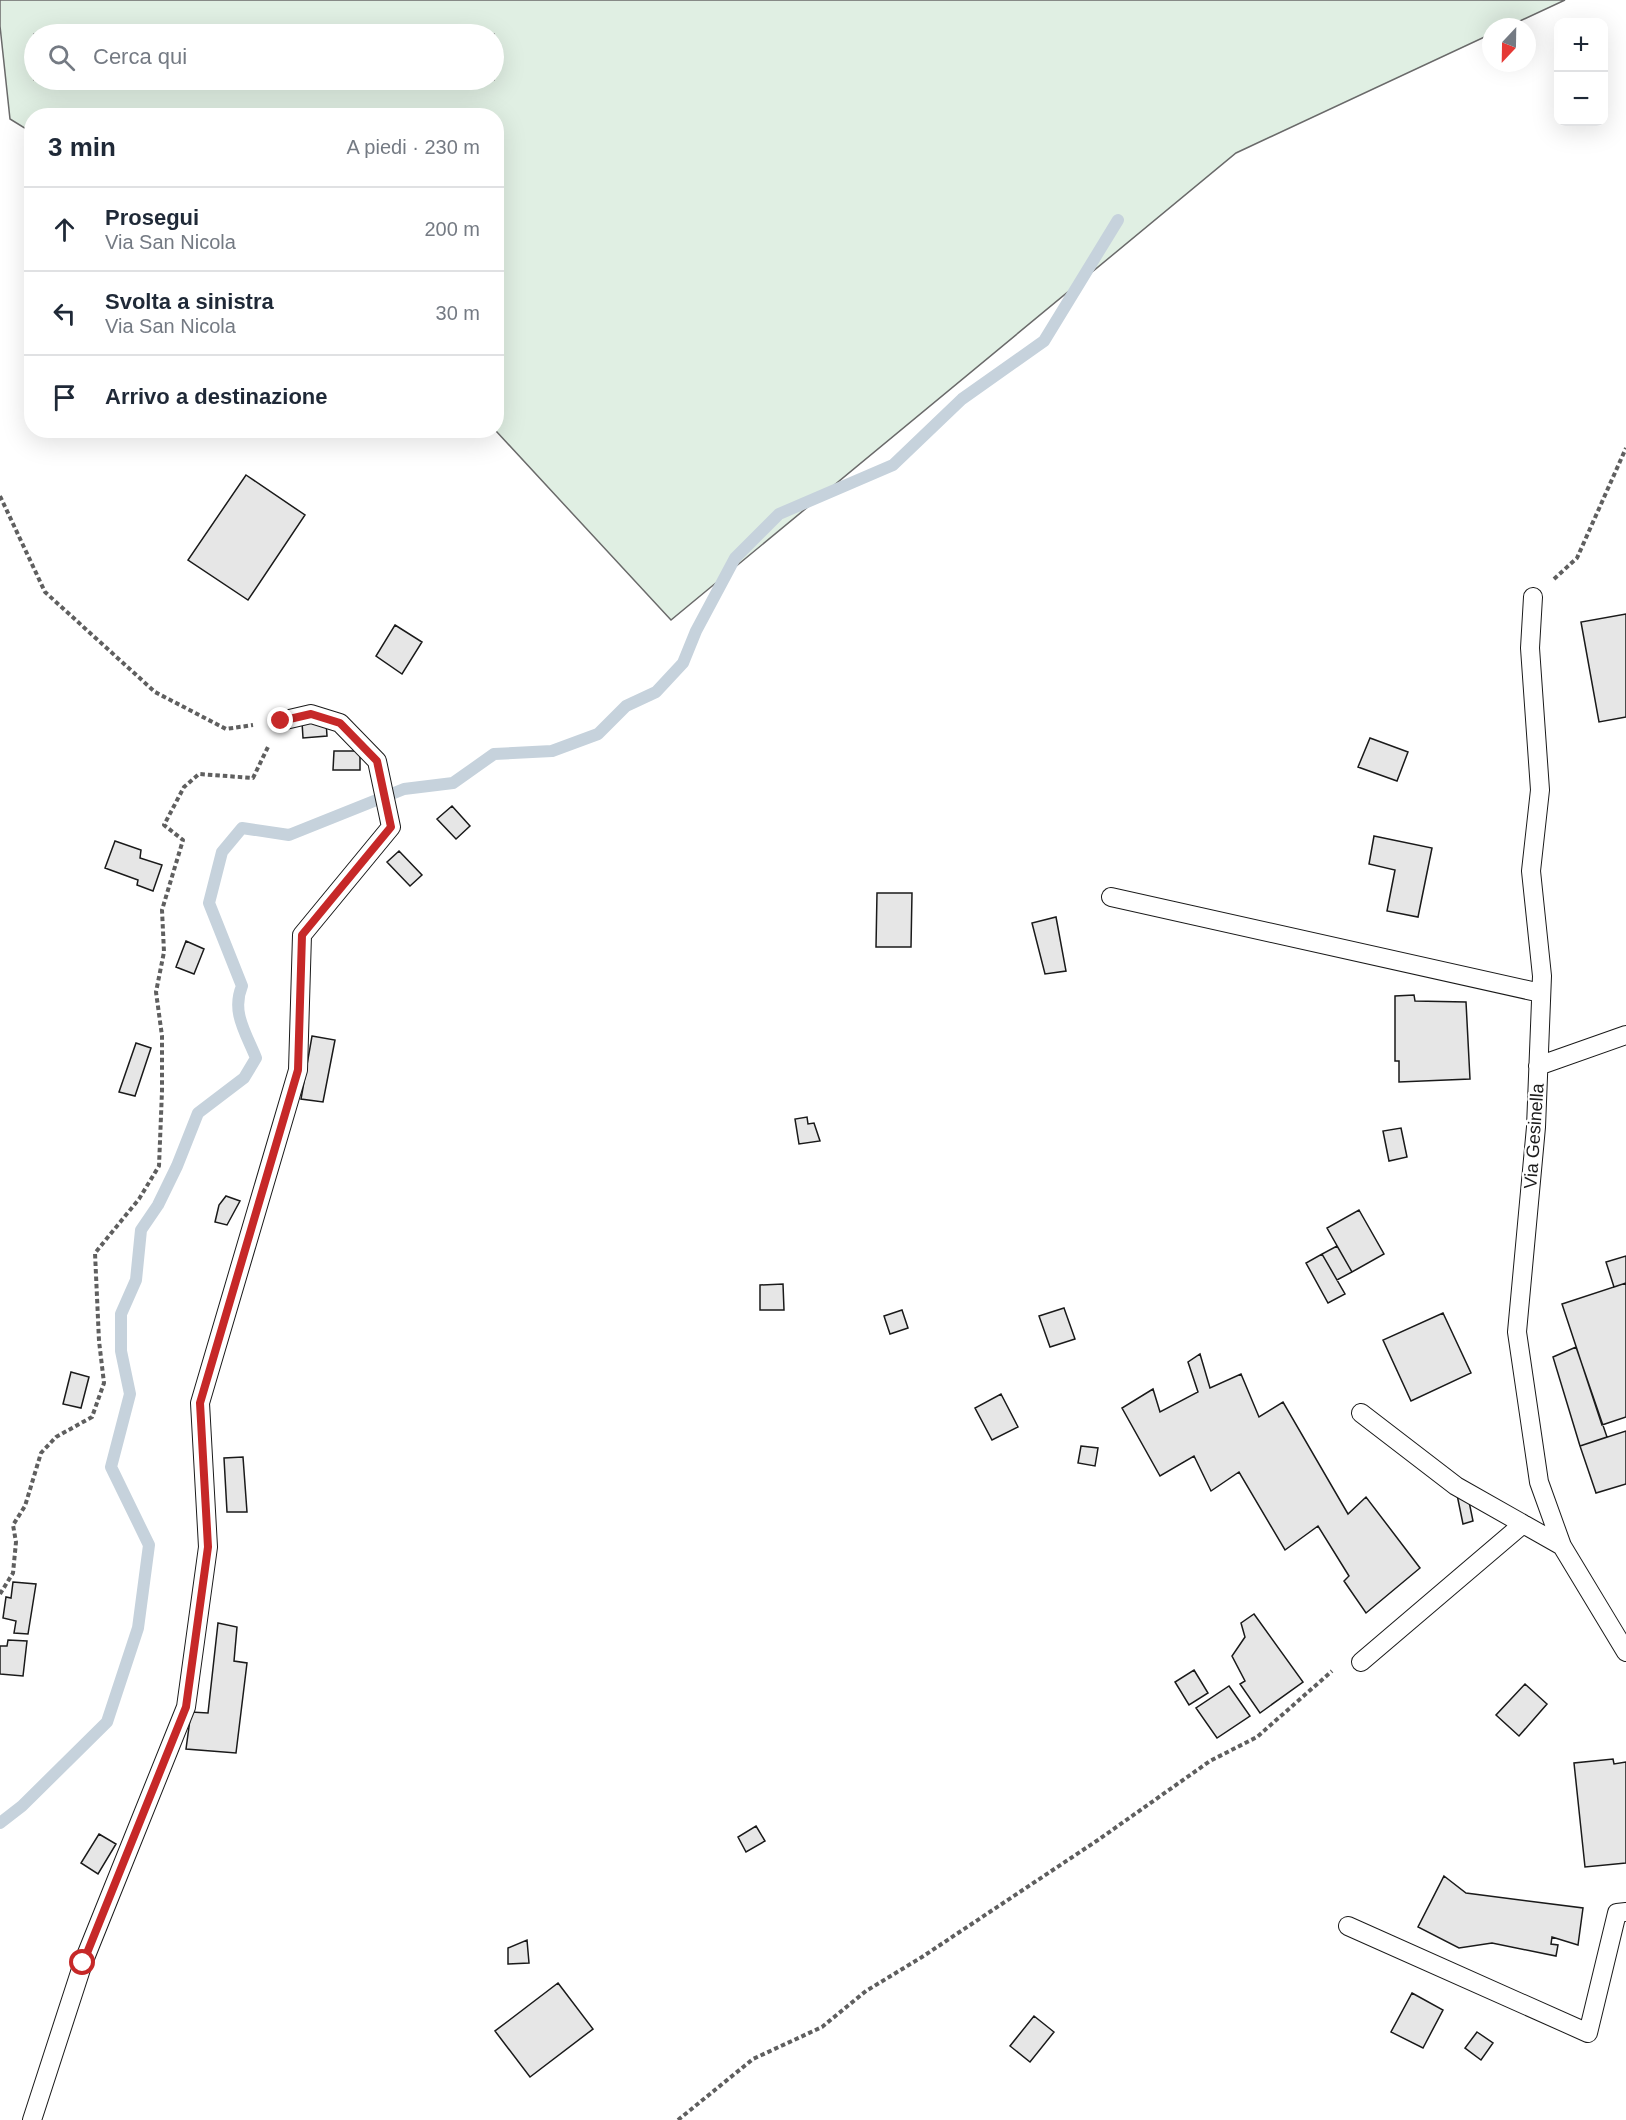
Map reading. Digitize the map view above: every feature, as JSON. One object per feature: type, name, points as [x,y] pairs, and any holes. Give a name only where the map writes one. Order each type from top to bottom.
[{"type":"lane","name":"Via Gesinella","points":[[1533,597],[1530,648],[1540,790],[1531,871],[1541,993],[1536,1127],[1517,1332],[1539,1482],[1562,1546],[1626,1652]]},
{"type":"lane","points":[[32,2120],[83,1963],[186,1707],[208,1547],[200,1403],[298,1070],[302,935],[391,827],[377,761],[340,723],[311,714],[281,721]]},
{"type":"lane","points":[[1111,897],[1541,993]]},
{"type":"lane","points":[[1538,1066],[1626,1035]]},
{"type":"lane","points":[[1361,1413],[1456,1486],[1562,1546]]},
{"type":"lane","points":[[1361,1662],[1523,1524]]},
{"type":"lane","points":[[1348,1926],[1588,2033],[1617,1912],[1626,1912]]},
{"type":"path","points":[[1533,597],[1577,558],[1626,448]]},
{"type":"path","points":[[0,495],[45,592],[155,692],[226,729],[281,721]]},
{"type":"path","points":[[0,1594],[13,1573],[16,1542],[14,1525],[25,1506],[41,1453],[56,1437],[92,1417],[104,1383],[99,1341],[95,1253],[139,1199],[159,1166],[162,1036],[156,992],[164,952],[162,910],[183,840],[164,825],[184,786],[199,774],[253,778],[281,721]]},
{"type":"path","points":[[678,2120],[753,2059],[822,2027],[866,1991],[922,1957],[1098,1840],[1210,1761],[1257,1737],[1328,1672],[1361,1662]]},
{"type":"green space","points":[[0,0],[1565,0],[1526,18],[1482,18],[1482,38],[1236,153],[671,620],[502,438],[504,108],[24,108],[24,128],[10,119],[0,26]]},
{"type":"building","points":[[246,475],[305,515],[248,600],[188,560]]},
{"type":"building","points":[[1626,614],[1626,717],[1599,722],[1581,622]]},
{"type":"building","points":[[395,625],[422,642],[402,674],[376,656]]},
{"type":"building","points":[[326,721],[327,736],[303,738],[302,722]]},
{"type":"building","points":[[1370,738],[1408,752],[1397,781],[1358,767]]},
{"type":"building","points":[[334,751],[360,751],[360,770],[333,770]]},
{"type":"building","points":[[452,806],[470,826],[456,839],[437,819]]},
{"type":"building","points":[[1374,836],[1432,848],[1418,917],[1387,911],[1395,870],[1369,864]]},
{"type":"building","points":[[115,841],[141,850],[140,858],[162,865],[153,891],[137,885],[138,880],[105,868]]},
{"type":"building","points":[[399,851],[422,875],[410,886],[387,862]]},
{"type":"building","points":[[877,893],[912,893],[911,947],[876,947]]},
{"type":"building","points":[[1056,917],[1066,971],[1045,974],[1032,923]]},
{"type":"building","points":[[186,941],[204,949],[194,974],[176,967]]},
{"type":"building","points":[[1414,995],[1415,1001],[1466,1002],[1470,1079],[1399,1082],[1399,1061],[1395,1061],[1395,996]]},
{"type":"building","points":[[312,1036],[335,1040],[323,1102],[301,1099]]},
{"type":"building","points":[[136,1043],[151,1048],[135,1096],[119,1092]]},
{"type":"building","points":[[807,1117],[808,1124],[814,1123],[820,1141],[799,1144],[795,1119]]},
{"type":"building","points":[[1401,1128],[1407,1157],[1389,1161],[1383,1131]]},
{"type":"building","points":[[226,1196],[240,1201],[227,1225],[215,1222],[219,1205]]},
{"type":"building","points":[[1359,1210],[1384,1254],[1352,1272],[1327,1228]]},
{"type":"building","points":[[1337,1246],[1352,1272],[1337,1280],[1322,1254]]},
{"type":"building","points":[[1322,1254],[1345,1294],[1328,1303],[1306,1263]]},
{"type":"building","points":[[1626,1256],[1626,1283],[1614,1287],[1606,1262]]},
{"type":"building","points":[[1626,1283],[1626,1417],[1602,1425],[1562,1304]]},
{"type":"building","points":[[783,1284],[784,1310],[760,1310],[760,1285]]},
{"type":"building","points":[[1064,1308],[1075,1339],[1050,1347],[1039,1316]]},
{"type":"building","points":[[902,1310],[908,1328],[890,1334],[884,1316]]},
{"type":"building","points":[[1443,1313],[1471,1373],[1411,1401],[1383,1340]]},
{"type":"building","points":[[1576,1347],[1607,1437],[1580,1446],[1553,1357]]},
{"type":"building","points":[[1200,1354],[1210,1388],[1241,1374],[1259,1417],[1283,1402],[1348,1514],[1366,1497],[1420,1568],[1366,1613],[1344,1581],[1349,1576],[1318,1526],[1285,1550],[1239,1472],[1211,1491],[1194,1456],[1160,1476],[1122,1408],[1153,1389],[1160,1412],[1198,1392],[1188,1362]]},
{"type":"building","points":[[71,1372],[89,1377],[81,1408],[63,1404]]},
{"type":"building","points":[[1001,1394],[1018,1427],[992,1440],[975,1408]]},
{"type":"building","points":[[1626,1431],[1626,1484],[1596,1493],[1580,1446]]},
{"type":"building","points":[[1081,1446],[1098,1448],[1095,1466],[1078,1463]]},
{"type":"building","points":[[243,1457],[247,1512],[227,1512],[224,1458]]},
{"type":"building","points":[[1465,1482],[1473,1521],[1463,1524],[1455,1485]]},
{"type":"building","points":[[13,1582],[36,1584],[28,1634],[14,1633],[16,1621],[3,1618],[6,1597],[11,1598]]},
{"type":"building","points":[[1254,1614],[1303,1682],[1260,1713],[1240,1684],[1245,1681],[1232,1656],[1245,1637],[1241,1623]]},
{"type":"building","points":[[218,1623],[237,1627],[234,1661],[247,1663],[236,1753],[186,1749],[191,1712],[208,1713]]},
{"type":"building","points":[[8,1640],[27,1641],[23,1676],[0,1674],[0,1646],[7,1646]]},
{"type":"building","points":[[1194,1670],[1208,1693],[1189,1705],[1175,1682]]},
{"type":"building","points":[[1525,1684],[1547,1704],[1519,1736],[1496,1715]]},
{"type":"building","points":[[1229,1686],[1250,1716],[1217,1738],[1196,1708]]},
{"type":"building","points":[[1613,1759],[1614,1764],[1626,1762],[1626,1863],[1585,1867],[1574,1763]]},
{"type":"building","points":[[756,1826],[765,1841],[746,1852],[738,1837]]},
{"type":"building","points":[[99,1834],[116,1844],[98,1874],[81,1863]]},
{"type":"building","points":[[1444,1876],[1466,1893],[1583,1908],[1578,1945],[1552,1937],[1551,1944],[1558,1945],[1556,1956],[1492,1943],[1459,1948],[1418,1927]]},
{"type":"building","points":[[527,1940],[529,1963],[508,1964],[508,1948]]},
{"type":"building","points":[[558,1983],[593,2029],[530,2077],[495,2031]]},
{"type":"building","points":[[1412,1993],[1443,2010],[1423,2048],[1391,2032]]},
{"type":"building","points":[[1034,2016],[1054,2032],[1030,2062],[1010,2046]]},
{"type":"building","points":[[1477,2032],[1493,2043],[1481,2060],[1465,2048]]},
{"type":"waterway","points":[[0,1823],[22,1806],[107,1722],[138,1628],[149,1545],[111,1467],[130,1394],[121,1351],[121,1314],[136,1280],[141,1230],[158,1205],[177,1166],[198,1113],[244,1078],[256,1058],[239,1014],[238,1005],[242,986],[209,903],[222,852],[242,828],[289,835],[404,789],[453,783],[494,754],[552,751],[598,734],[626,706],[656,692],[683,663],[696,631],[735,558],[779,514],[893,465],[962,399],[1044,341],[1118,220]]},
{"type":"route","points":[[83,1963],[186,1707],[208,1547],[200,1403],[298,1070],[303,981],[302,935],[391,827],[377,761],[340,723],[311,714],[281,721]]}]
